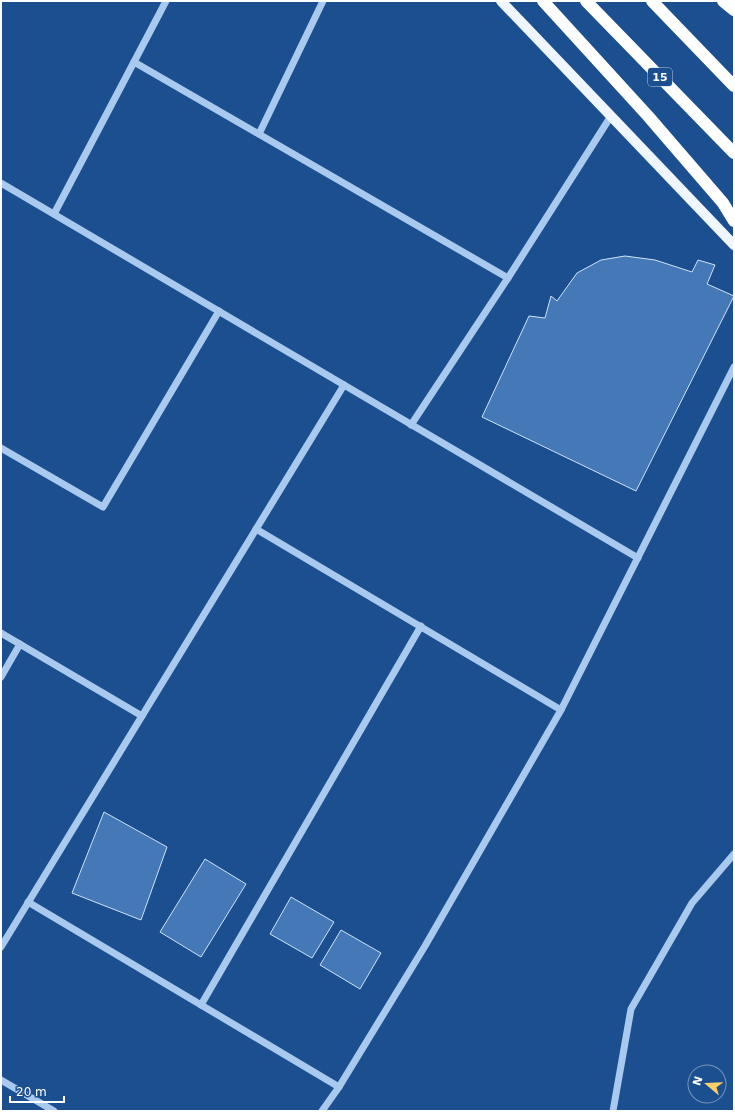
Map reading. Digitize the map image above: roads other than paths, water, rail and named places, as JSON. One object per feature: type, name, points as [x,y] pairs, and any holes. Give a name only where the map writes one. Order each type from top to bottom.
[{"type":"highway","points":[[543,1],[648,116],[723,203],[734,221]]},
{"type":"highway","name":"15","points":[[586,1],[734,153]]},
{"type":"highway","points":[[652,1],[734,86]]},
{"type":"highway","points":[[723,1],[734,10]]},
{"type":"main road","points":[[501,1],[734,245]]},
{"type":"street","points":[[54,214],[166,1]]},
{"type":"street","points":[[259,134],[323,1]]},
{"type":"street","points":[[134,62],[508,278]]},
{"type":"street","points":[[411,425],[508,278],[611,116]]},
{"type":"street","points":[[1,183],[638,558]]},
{"type":"street","points":[[1,448],[103,507],[219,311]]},
{"type":"street","points":[[322,1111],[339,1087],[425,946],[561,710],[734,367]]},
{"type":"street","points":[[1,947],[344,385]]},
{"type":"street","points":[[256,529],[561,710]]},
{"type":"street","points":[[201,1005],[421,626]]},
{"type":"street","points":[[1,633],[142,716]]},
{"type":"street","points":[[1,677],[20,644]]},
{"type":"street","points":[[613,1111],[631,1010],[692,903],[734,854]]},
{"type":"street","points":[[28,902],[339,1087]]},
{"type":"street","points":[[1,1080],[54,1111]]}]
